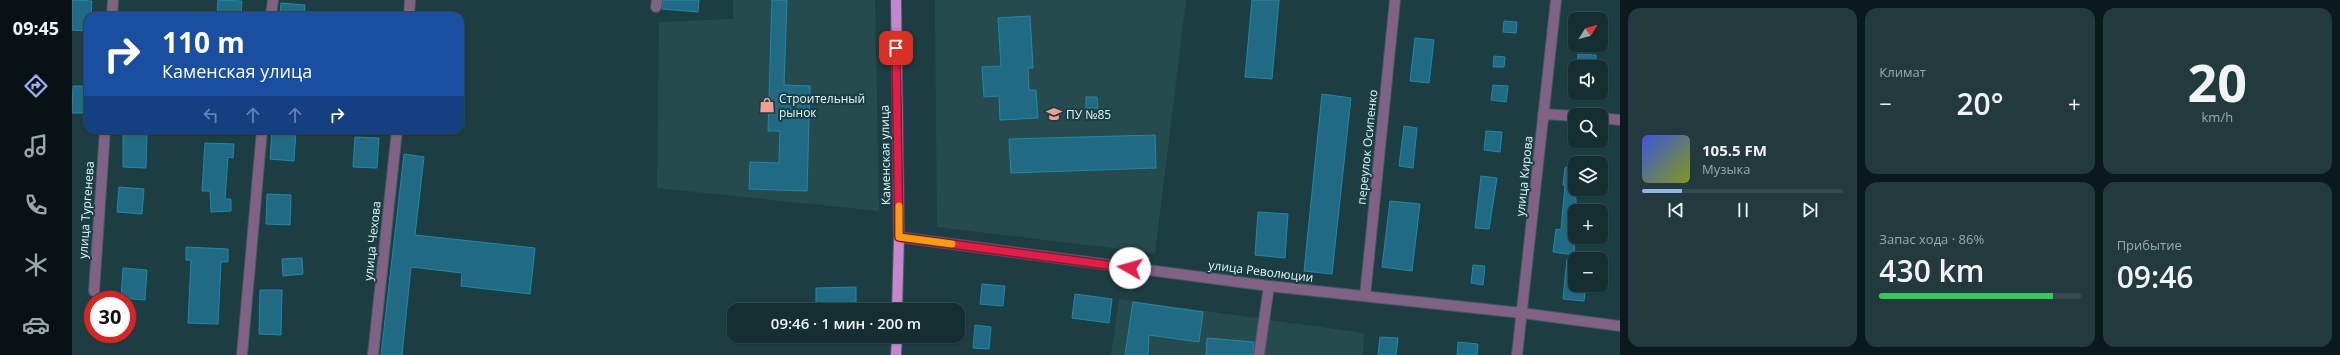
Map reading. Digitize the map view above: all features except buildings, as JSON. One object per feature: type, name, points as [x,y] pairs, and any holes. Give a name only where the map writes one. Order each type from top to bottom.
[{"type":"main road","name":"Каменская улица","points":[[896,0],[899,237],[897,303]]},
{"type":"main road","points":[[896,355],[897,343]]},
{"type":"street","points":[[112,12],[113,0]]},
{"type":"street","points":[[272,12],[273,0]]},
{"type":"street","points":[[409,12],[410,0]]},
{"type":"street","name":"переулок Осипенко","points":[[1365,296],[1395,0]]},
{"type":"street","name":"улица Кирова","points":[[1517,355],[1556,0]]},
{"type":"street","points":[[1544,114],[1568,116]]},
{"type":"street","points":[[1608,119],[1620,120]]},
{"type":"street","name":"улица Тургенева","points":[[94,291],[105,134]]},
{"type":"street","points":[[242,355],[262,134]]},
{"type":"street","name":"улица Чехова","points":[[373,355],[397,134]]},
{"type":"street","name":"улица Революции","points":[[899,237],[1269,286],[1522,313],[1620,326]]},
{"type":"street","points":[[1259,355],[1269,286]]},
{"type":"shaded area","name":"Строительный рынок","points":[[733,0],[875,0],[879,211],[657,188],[659,22],[733,19]]},
{"type":"shaded area","name":"ПУ №85","points":[[935,0],[1186,0],[1155,253],[937,227]]},
{"type":"shaded area","points":[[1119,299],[1364,333],[1363,355],[1111,355]]},
{"type":"slow traffic","points":[[899,206],[899,237],[952,244]]},
{"type":"place","name":"Строительный рынок","points":[[767,105]]},
{"type":"place","name":"ПУ №85","points":[[1054,114]]},
{"type":"route","points":[[896,48],[899,237],[1130,268]]}]
